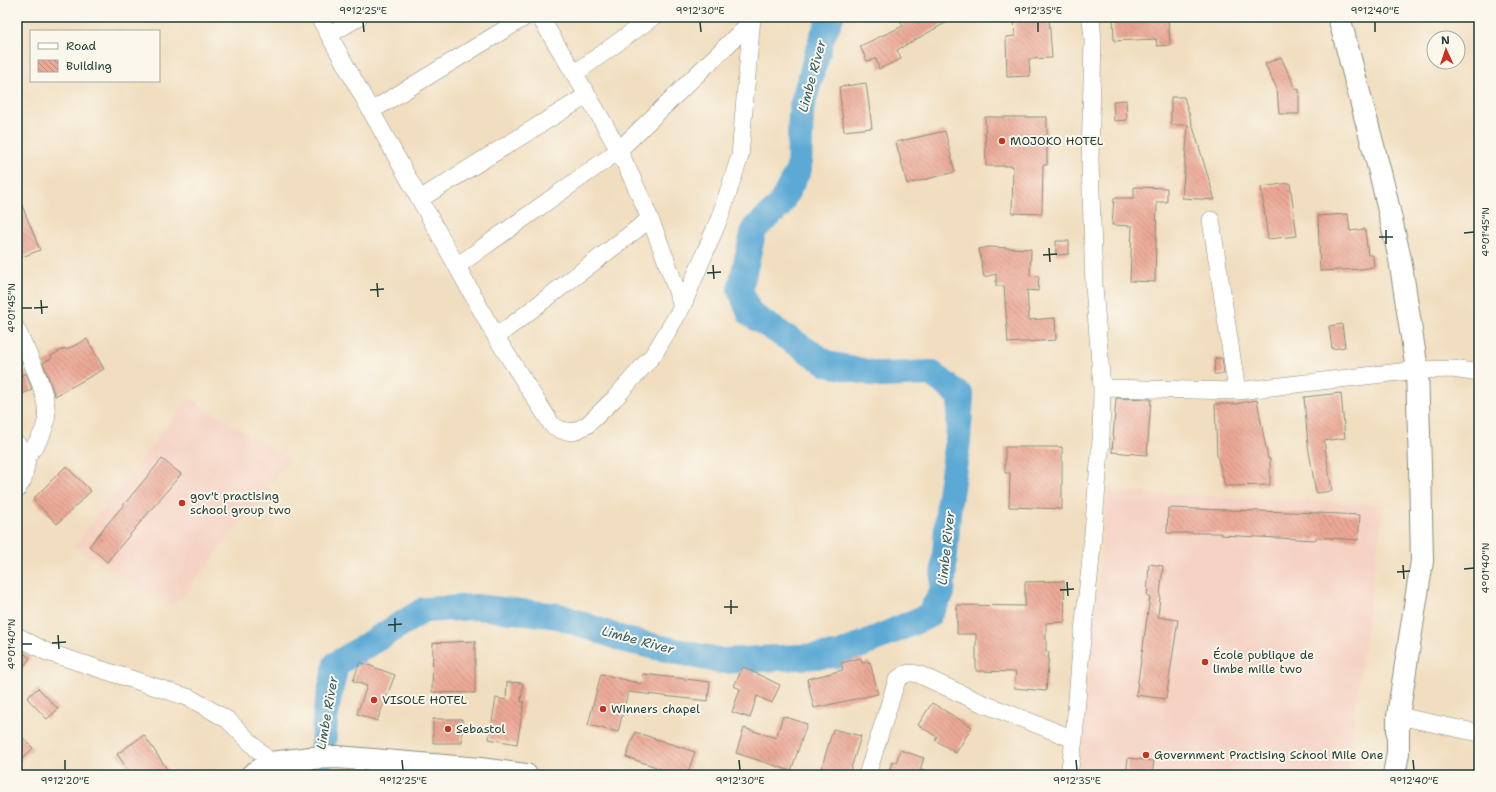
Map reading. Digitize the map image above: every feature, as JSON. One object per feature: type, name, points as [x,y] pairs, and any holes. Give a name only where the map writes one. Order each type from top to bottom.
[{"type":"main road","points":[[1339,17],[1382,180],[1397,245],[1417,370],[1416,385],[1420,466],[1422,561],[1398,716],[1398,754],[1394,775]]},
{"type":"main road","points":[[252,775],[271,763],[310,758],[337,757],[478,772],[526,775]]},
{"type":"street","points":[[319,17],[496,337],[552,425],[561,430],[573,432],[586,425],[615,398],[654,354],[682,307],[720,217],[740,156],[752,19]]},
{"type":"street","points":[[329,35],[359,17]]},
{"type":"street","points":[[371,111],[525,17]]},
{"type":"street","points":[[540,17],[618,151],[650,219],[682,307]]},
{"type":"street","points":[[574,74],[653,17]]},
{"type":"street","points":[[1069,775],[1074,739],[1080,648],[1090,568],[1101,440],[1102,388],[1094,286],[1090,160],[1093,41],[1091,17]]},
{"type":"street","points":[[457,266],[618,151],[752,19]]},
{"type":"street","points":[[420,199],[586,96]]},
{"type":"street","points":[[496,337],[650,219]]},
{"type":"street","points":[[1211,220],[1237,391]]},
{"type":"street","points":[[17,330],[45,396],[47,412],[46,425],[41,437],[22,450],[23,480],[17,490]]},
{"type":"street","points":[[1102,388],[1237,391],[1417,370],[1453,369],[1479,373]]},
{"type":"street","points":[[17,636],[47,652],[190,698],[228,720],[271,763]]},
{"type":"street","points":[[867,775],[897,680],[909,672],[918,674],[979,702],[1074,739]]},
{"type":"street","points":[[1398,716],[1479,733]]},
{"type":"shaded area","name":"gov't practising school group two","points":[[189,398],[290,460],[174,607],[74,547]]},
{"type":"shaded area","points":[[1108,491],[1384,504],[1346,775],[1078,775]]},
{"type":"building","points":[[898,17],[956,17],[897,50],[901,59],[879,69],[876,59],[867,61],[860,46],[903,26]]},
{"type":"building","points":[[1014,17],[1049,17],[1052,58],[1029,59],[1030,76],[1007,77],[1006,37],[1015,36]]},
{"type":"building","points":[[1113,17],[1168,17],[1170,45],[1157,46],[1156,39],[1114,41]]},
{"type":"building","points":[[1281,57],[1296,90],[1299,89],[1299,114],[1279,114],[1277,89],[1265,64]]},
{"type":"building","points":[[866,83],[872,128],[844,131],[839,87]]},
{"type":"building","points":[[1171,97],[1184,97],[1215,200],[1182,198],[1188,125],[1171,125]]},
{"type":"building","points":[[1126,100],[1127,120],[1114,121],[1113,101]]},
{"type":"building","name":"MOJOKO HOTEL","points":[[985,117],[1047,117],[1047,165],[1043,165],[1042,214],[1012,213],[1013,166],[986,166]]},
{"type":"building","points":[[945,131],[955,172],[907,184],[896,142]]},
{"type":"building","points":[[1290,183],[1297,236],[1268,239],[1261,187]]},
{"type":"building","points":[[1134,187],[1167,188],[1167,202],[1157,202],[1155,282],[1130,281],[1132,226],[1112,225],[1114,198],[1134,198]]},
{"type":"building","points":[[17,193],[40,250],[17,259]]},
{"type":"building","points":[[1348,214],[1350,231],[1365,229],[1368,255],[1373,255],[1374,267],[1320,271],[1318,216]]},
{"type":"building","points":[[1056,241],[1069,241],[1069,254],[1056,255]]},
{"type":"building","points":[[989,247],[1031,249],[1030,275],[1039,276],[1038,291],[1027,290],[1029,320],[1055,318],[1056,340],[1008,343],[1004,286],[996,286],[996,274],[984,277],[979,249]]},
{"type":"building","points":[[1342,324],[1345,347],[1332,349],[1329,326]]},
{"type":"building","points":[[87,339],[104,369],[55,396],[43,363],[52,358],[51,356],[65,348],[66,350]]},
{"type":"building","points":[[1215,358],[1222,358],[1224,374],[1214,374]]},
{"type":"building","points":[[26,373],[32,390],[17,396],[17,378]]},
{"type":"building","points":[[1341,393],[1345,438],[1324,441],[1332,491],[1316,493],[1308,445],[1304,397]]},
{"type":"building","points":[[1116,398],[1151,399],[1147,455],[1112,452]]},
{"type":"building","points":[[1257,400],[1268,459],[1270,459],[1270,485],[1225,486],[1217,455],[1215,404],[1235,404]]},
{"type":"building","points":[[1005,447],[1062,447],[1062,509],[1009,507],[1010,473],[1005,473]]},
{"type":"building","points":[[162,459],[181,474],[107,562],[89,546]]},
{"type":"building","points":[[66,466],[91,491],[57,524],[33,499]]},
{"type":"building","points":[[1168,508],[1360,515],[1358,540],[1316,537],[1316,540],[1221,535],[1221,533],[1167,533]]},
{"type":"building","points":[[1149,564],[1163,566],[1158,617],[1178,620],[1166,699],[1136,695],[1150,597],[1147,597]]},
{"type":"building","points":[[1064,581],[1065,622],[1046,623],[1046,652],[1049,652],[1046,691],[1014,688],[1016,672],[976,671],[976,634],[957,634],[957,605],[1025,606],[1025,582]]},
{"type":"building","points":[[475,641],[475,693],[432,692],[433,643]]},
{"type":"building","points":[[17,648],[30,658],[17,676]]},
{"type":"building","points":[[861,658],[862,663],[870,662],[878,694],[814,708],[807,679],[843,670],[841,663]]},
{"type":"building","name":"VISOLE HOTEL","points":[[360,662],[395,675],[377,721],[357,714],[367,686],[353,681]]},
{"type":"building","points":[[743,667],[780,685],[772,703],[757,696],[750,718],[732,712],[740,689],[734,686]]},
{"type":"building","points":[[601,674],[642,684],[643,674],[710,682],[708,701],[628,692],[618,732],[588,725]]},
{"type":"building","points":[[507,682],[523,683],[521,702],[524,702],[517,744],[489,739],[496,698],[506,700]]},
{"type":"building","points":[[38,688],[58,709],[47,719],[27,698]]},
{"type":"building","points":[[932,703],[972,727],[956,753],[935,740],[937,737],[918,725]]},
{"type":"building","points":[[783,716],[807,724],[791,771],[736,753],[744,728],[776,738]]},
{"type":"building","points":[[433,719],[462,719],[462,743],[433,743]]},
{"type":"building","points":[[833,729],[861,736],[849,775],[839,775],[821,770]]},
{"type":"building","points":[[17,732],[33,748],[17,764]]},
{"type":"building","points":[[635,732],[695,752],[687,775],[680,775],[626,757]]},
{"type":"building","points":[[144,735],[171,775],[131,775],[117,754]]},
{"type":"building","points":[[900,750],[924,758],[920,770],[926,771],[925,775],[888,775],[892,762],[896,763]]},
{"type":"building","points":[[1128,758],[1154,761],[1152,775],[1126,775]]},
{"type":"waterway","name":"Limbe River","points":[[317,775],[323,745],[326,711],[336,664],[424,610],[476,607],[559,616],[625,640],[721,661],[838,655],[928,616],[942,593],[949,501],[958,441],[961,396],[931,373],[881,375],[828,364],[750,314],[740,289],[754,229],[779,207],[799,169],[801,110],[822,37],[831,17]]},
{"type":"place","name":"MOJOKO HOTEL","points":[[1002,141]]},
{"type":"place","name":"gov't practising school group two","points":[[182,503]]},
{"type":"place","name":"École publique de limbe mille two","points":[[1205,662]]},
{"type":"place","name":"VISOLE HOTEL","points":[[374,700]]},
{"type":"place","name":"Winners chapel","points":[[603,709]]},
{"type":"place","name":"Sebastol","points":[[448,729]]},
{"type":"place","name":"Government Practising School Mile One","points":[[1146,755]]}]
